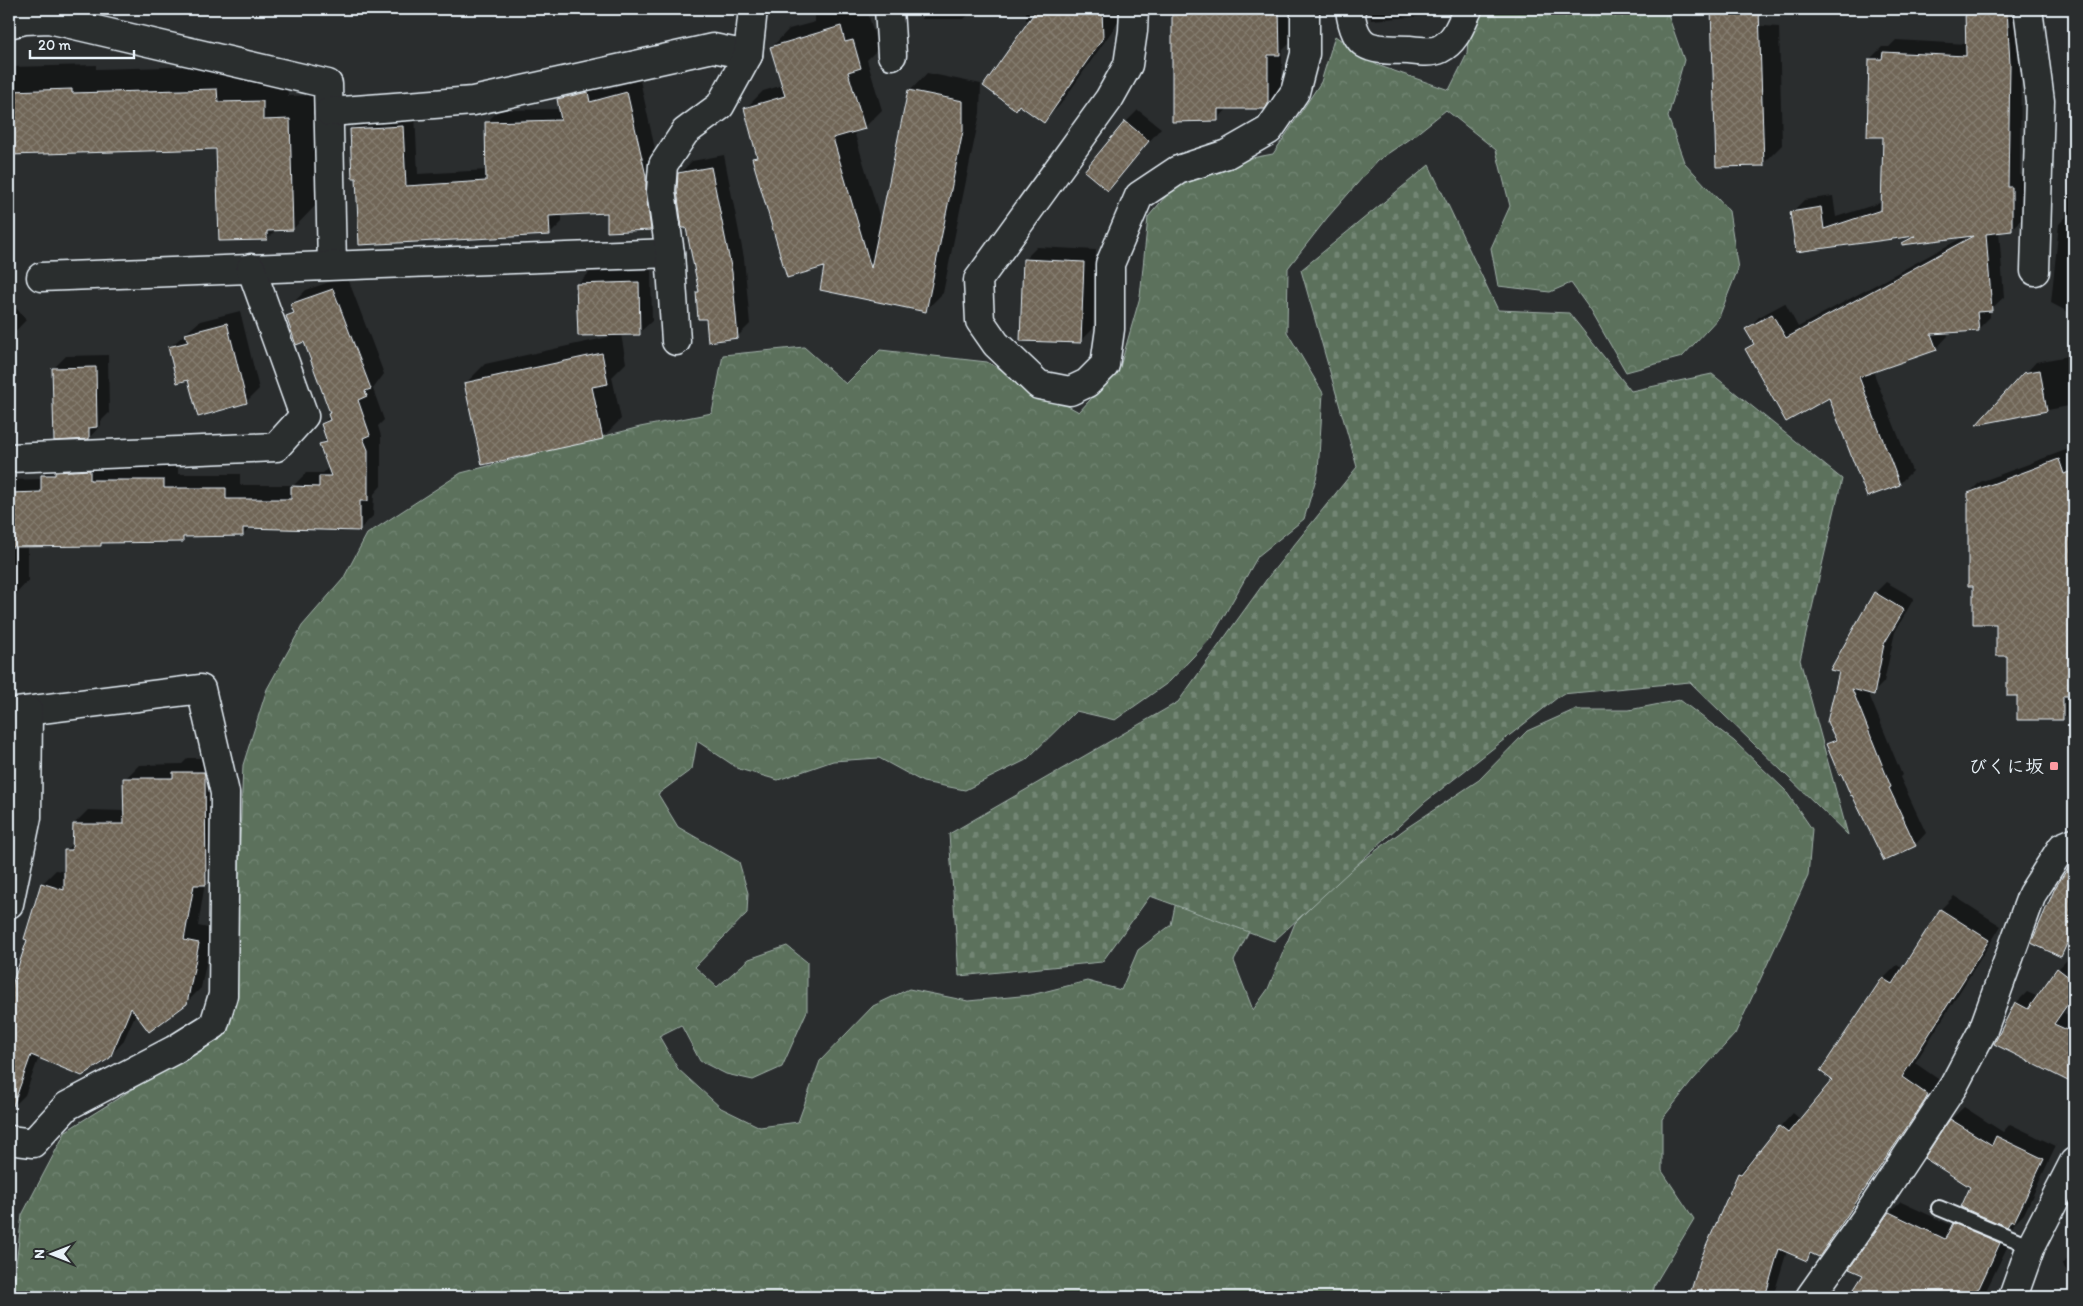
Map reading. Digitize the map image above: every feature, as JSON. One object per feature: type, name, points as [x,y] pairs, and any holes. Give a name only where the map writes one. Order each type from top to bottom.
[{"type":"street","points":[[676,341],[670,252],[660,191],[663,165],[685,132],[720,106],[748,55],[753,9]]},
{"type":"street","points":[[889,9],[892,55]]},
{"type":"street","points":[[1134,9],[1128,65],[1109,99],[978,280],[980,321],[996,344],[1039,385],[1070,392],[1087,383],[1105,366],[1110,329],[1110,264],[1139,196],[1178,170],[1227,154],[1269,130],[1294,92],[1306,54],[1306,9]]},
{"type":"street","points":[[1350,9],[1352,23],[1359,38],[1372,49],[1422,51],[1439,50],[1455,38],[1468,9]]},
{"type":"street","points":[[2028,9],[2040,101],[2035,271]]},
{"type":"street","points":[[9,24],[25,20],[49,19],[328,84],[332,265]]},
{"type":"street","points":[[329,112],[473,101],[713,48],[748,55]]},
{"type":"street","points":[[41,277],[670,252]]},
{"type":"street","points":[[9,458],[276,447],[304,416],[251,268]]},
{"type":"street","points":[[9,904],[27,817],[18,712],[201,689],[225,793],[223,995],[214,1026],[174,1050],[67,1106],[33,1143],[9,1140]]},
{"type":"street","points":[[1810,1297],[1954,1085],[1983,1030],[2032,894],[2062,847],[2074,842]]},
{"type":"street","points":[[2013,1297],[2031,1246],[2074,1162]]},
{"type":"lane","points":[[1940,1208],[2031,1246]]},
{"type":"green space","points":[[1470,9],[1666,9],[1684,60],[1668,117],[1684,162],[1729,211],[1738,269],[1719,317],[1682,357],[1626,372],[1591,311],[1571,283],[1550,292],[1498,286],[1491,248],[1510,206],[1496,150],[1446,110],[1415,135],[1377,161],[1327,218],[1288,268],[1287,332],[1323,393],[1318,472],[1304,519],[1258,556],[1212,637],[1169,682],[1115,720],[1076,711],[1026,760],[965,790],[923,782],[879,758],[833,761],[778,780],[739,769],[697,741],[692,769],[658,794],[678,827],[739,862],[748,893],[747,913],[695,967],[717,987],[749,959],[787,946],[807,962],[807,1011],[782,1067],[753,1080],[726,1074],[700,1061],[681,1025],[659,1036],[678,1069],[721,1108],[760,1127],[798,1122],[820,1061],[873,1006],[909,989],[968,1001],[1031,995],[1087,981],[1121,990],[1138,950],[1171,925],[1179,887],[1256,917],[1234,961],[1253,1010],[1268,989],[1295,923],[1342,876],[1405,829],[1479,780],[1527,731],[1574,710],[1629,710],[1680,700],[1734,741],[1785,790],[1812,829],[1808,876],[1735,1034],[1693,1080],[1662,1119],[1662,1171],[1694,1219],[1655,1284],[1652,1297],[12,1297],[22,1215],[66,1131],[211,1040],[231,1020],[234,993],[243,765],[267,689],[302,626],[343,579],[367,534],[461,473],[640,427],[712,413],[723,355],[804,347],[846,384],[880,350],[987,362],[1079,412],[1120,367],[1140,297],[1148,217],[1188,170],[1273,154],[1321,82],[1335,36],[1377,65],[1449,90],[1467,54]]},
{"type":"green space","points":[[1429,165],[1498,310],[1569,313],[1631,391],[1712,374],[1842,479],[1800,660],[1848,835],[1690,682],[1562,694],[1425,802],[1274,941],[1150,896],[1102,962],[959,976],[949,834],[1178,702],[1269,576],[1357,467],[1301,270]]},
{"type":"building","points":[[1037,9],[1102,9],[1103,38],[1044,123],[1019,105],[1016,110],[983,86]]},
{"type":"building","points":[[1172,9],[1279,9],[1280,55],[1268,55],[1268,104],[1265,109],[1218,109],[1218,121],[1172,122]]},
{"type":"building","points":[[1711,9],[1759,9],[1764,166],[1716,167]]},
{"type":"building","points":[[1965,9],[2007,9],[2010,64],[2008,187],[2012,187],[2012,231],[1986,234],[1992,311],[1977,312],[1979,331],[1931,334],[1937,350],[1859,377],[1900,485],[1867,497],[1829,398],[1786,422],[1745,349],[1754,344],[1745,329],[1772,314],[1786,338],[1973,236],[1902,245],[1902,243],[1915,236],[1796,252],[1790,212],[1821,207],[1824,229],[1881,210],[1883,137],[1867,137],[1869,59],[1882,59],[1883,52],[1966,56]]},
{"type":"building","points":[[841,26],[845,42],[853,40],[861,68],[848,72],[865,129],[833,138],[871,268],[908,90],[963,101],[963,131],[926,312],[820,290],[824,267],[787,278],[752,158],[757,157],[744,108],[785,96],[770,47]]},
{"type":"building","points":[[72,89],[72,93],[217,89],[218,102],[263,101],[263,120],[290,119],[293,230],[267,231],[267,240],[219,241],[216,149],[9,155],[9,91]]},
{"type":"building","points":[[588,92],[590,102],[627,92],[646,176],[646,193],[651,230],[607,232],[607,213],[549,216],[550,235],[359,245],[356,178],[352,178],[350,129],[403,126],[406,186],[486,181],[485,122],[561,120],[557,99]]},
{"type":"building","points":[[1125,121],[1149,141],[1108,191],[1084,171]]},
{"type":"building","points":[[711,167],[732,272],[738,338],[708,342],[706,319],[698,319],[696,292],[699,292],[686,228],[682,228],[677,190],[678,173]]},
{"type":"building","points":[[1023,259],[1084,262],[1081,343],[1020,341]]},
{"type":"building","points":[[639,282],[640,335],[578,336],[576,284]]},
{"type":"building","points":[[333,289],[371,389],[365,391],[367,396],[358,400],[370,435],[363,438],[368,450],[368,501],[360,501],[360,531],[243,528],[243,536],[183,537],[183,542],[101,543],[101,546],[9,547],[9,493],[41,492],[41,475],[55,475],[55,472],[90,470],[90,480],[164,480],[164,488],[226,488],[226,499],[291,499],[291,486],[319,487],[319,476],[331,476],[319,444],[327,442],[321,424],[330,420],[328,414],[330,413],[304,342],[296,345],[286,316],[294,313],[290,304]]},
{"type":"building","points":[[227,323],[247,403],[198,417],[188,380],[177,383],[168,347],[188,342],[185,334]]},
{"type":"building","points":[[602,353],[608,384],[592,387],[603,439],[482,465],[464,383]]},
{"type":"building","points":[[96,367],[97,427],[89,428],[89,439],[54,441],[52,368]]},
{"type":"building","points":[[2040,370],[2047,411],[1976,425],[2023,373]]},
{"type":"building","points":[[2059,459],[2064,474],[2074,470],[2074,624],[2070,624],[2069,696],[2063,696],[2063,720],[2017,720],[2017,696],[2007,696],[2007,656],[1996,656],[1996,624],[1973,624],[1973,586],[1968,586],[1968,493]]},
{"type":"building","points":[[1874,592],[1904,610],[1884,644],[1874,695],[1852,689],[1891,787],[1889,788],[1916,846],[1884,861],[1841,773],[1839,775],[1826,744],[1836,740],[1827,722],[1839,672],[1830,670]]},
{"type":"building","points":[[173,772],[204,772],[205,776],[206,885],[194,885],[184,940],[199,943],[187,1004],[149,1032],[131,1008],[110,1058],[82,1076],[31,1055],[13,1106],[9,1105],[9,994],[27,940],[24,939],[41,883],[64,890],[64,850],[72,850],[73,824],[124,824],[123,778],[173,778]]},
{"type":"building","points":[[2074,859],[2074,928],[2061,957],[2031,943],[2055,888]]},
{"type":"building","points":[[1940,909],[1989,940],[1902,1077],[1928,1095],[1924,1102],[1819,1257],[1810,1253],[1807,1261],[1779,1249],[1765,1297],[1689,1297],[1701,1258],[1738,1173],[1741,1174],[1779,1126],[1788,1133],[1832,1080],[1820,1071],[1882,978],[1892,984]]},
{"type":"building","points":[[2057,968],[2074,981],[2074,995],[2054,1024],[2074,1033],[2074,1084],[1994,1044],[2015,1002],[2028,1009]]},
{"type":"building","points":[[1950,1119],[1992,1145],[1996,1136],[2044,1159],[2014,1222],[2011,1220],[2007,1227],[1961,1207],[1970,1187],[1924,1158]]},
{"type":"building","points":[[1889,1212],[1945,1239],[1953,1223],[2000,1243],[1979,1288],[1963,1297],[1849,1297],[1863,1275],[1849,1269]]},
{"type":"place","name":"びくに坂","points":[[2054,766]]}]
